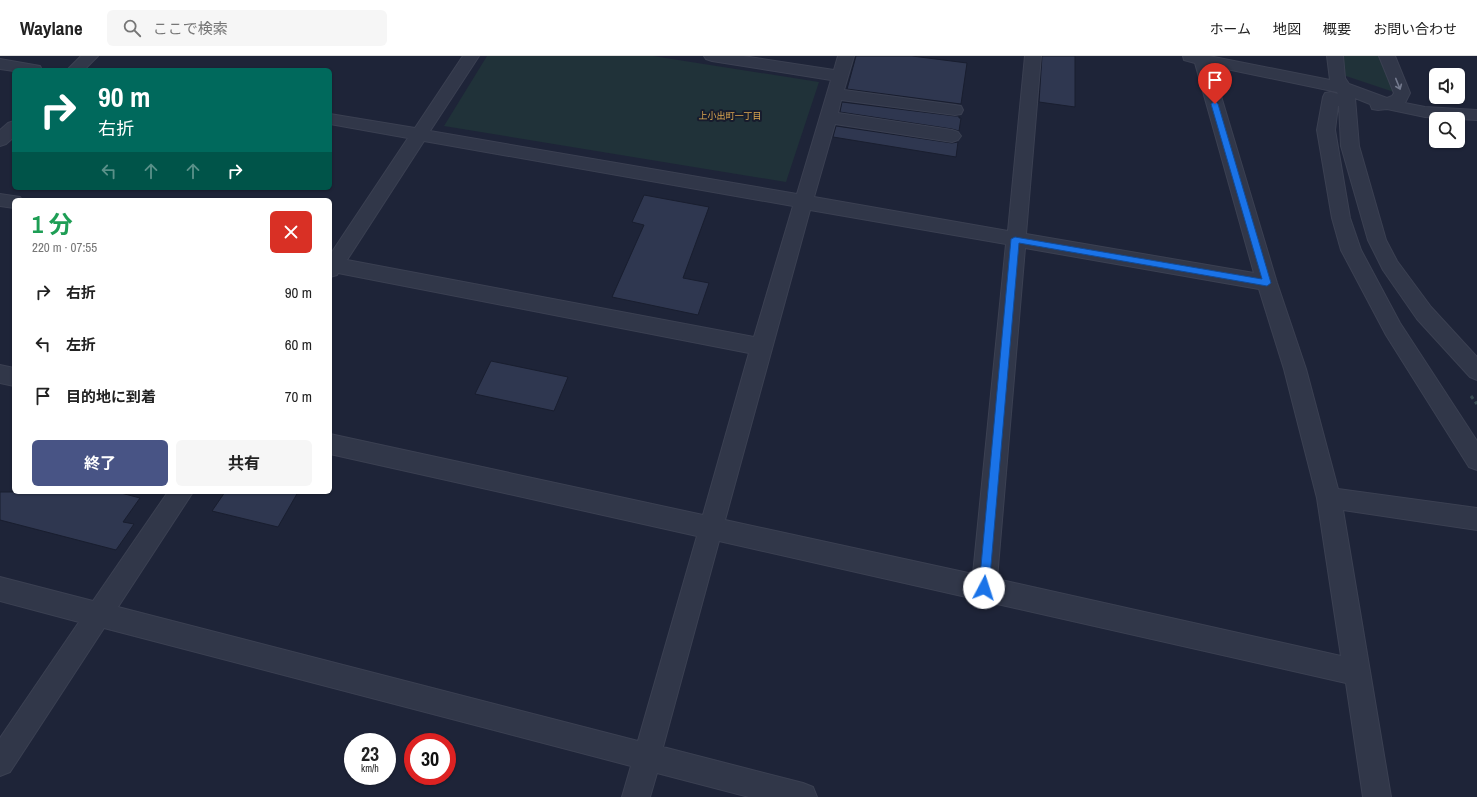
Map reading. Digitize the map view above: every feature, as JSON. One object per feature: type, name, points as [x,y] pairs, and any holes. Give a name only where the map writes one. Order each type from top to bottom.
[{"type":"street","points":[[77,68],[90,56]]},
{"type":"street","points":[[332,264],[471,56]]},
{"type":"street","points":[[712,56],[840,75],[955,110]]},
{"type":"street","points":[[984,588],[1033,56]]},
{"type":"street","points":[[1335,56],[1337,78],[1347,115],[1350,146],[1377,240],[1390,265],[1424,313],[1477,371]]},
{"type":"street","points":[[1196,57],[1362,105],[1387,104],[1399,99],[1402,93],[1387,56]]},
{"type":"street","points":[[1196,57],[1295,369],[1329,498],[1377,797]]},
{"type":"street","points":[[0,64],[23,68]]},
{"type":"street","points":[[636,797],[761,347],[840,75]]},
{"type":"street","points":[[1477,115],[1425,112],[1387,104],[1332,97],[1326,130],[1341,218],[1351,250],[1393,329],[1477,460]]},
{"type":"street","points":[[828,117],[952,136]]},
{"type":"street","points":[[332,119],[1267,283]]},
{"type":"street","points":[[0,140],[12,129]]},
{"type":"street","points":[[0,200],[12,202]]},
{"type":"street","points":[[332,266],[761,347]]},
{"type":"street","points":[[0,374],[12,377]]},
{"type":"street","points":[[332,444],[711,527],[1358,673]]},
{"type":"street","points":[[0,762],[180,494]]},
{"type":"street","points":[[1329,498],[1477,519]]},
{"type":"street","points":[[0,589],[99,613],[803,797]]},
{"type":"shaded area","points":[[487,56],[653,56],[819,82],[786,182],[444,126]]},
{"type":"shaded area","points":[[1342,56],[1379,56],[1394,92],[1343,75]]},
{"type":"building","points":[[856,56],[912,56],[967,63],[961,104],[847,89]]},
{"type":"building","points":[[1042,56],[1075,56],[1075,107],[1039,102]]},
{"type":"building","points":[[842,102],[959,116],[959,118],[961,118],[959,131],[840,112]]},
{"type":"building","points":[[836,126],[952,143],[958,142],[956,157],[833,137]]},
{"type":"building","points":[[644,195],[709,207],[683,278],[709,283],[698,315],[612,297],[644,225],[632,222]]},
{"type":"building","points":[[491,361],[568,377],[554,411],[475,394]]},
{"type":"building","points":[[0,492],[12,492],[12,494],[125,494],[140,498],[123,522],[134,524],[116,550],[0,520]]},
{"type":"building","points":[[224,494],[297,494],[278,527],[212,511]]},
{"type":"district","name":"上小出町一丁目","points":[[730,116]]},
{"type":"route","points":[[984,588],[1015,239],[1267,283],[1215,104]]}]
